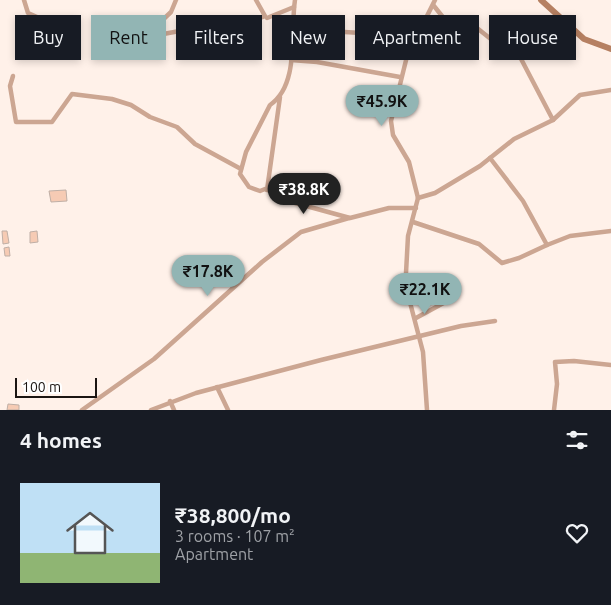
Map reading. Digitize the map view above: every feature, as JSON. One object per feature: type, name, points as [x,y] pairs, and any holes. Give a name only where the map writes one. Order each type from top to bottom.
[{"type":"main road","points":[[540,0],[584,39],[611,49]]},
{"type":"street","points":[[24,0],[28,13],[32,15]]},
{"type":"street","points":[[176,0],[171,12],[150,32],[155,31],[158,35],[185,30],[187,33],[242,24],[265,16],[256,0]]},
{"type":"street","points":[[294,15],[296,0]]},
{"type":"street","points":[[427,15],[434,6],[435,0]]},
{"type":"street","points":[[434,6],[446,21],[477,28],[502,48],[519,55],[553,120]]},
{"type":"street","points":[[267,18],[294,7]]},
{"type":"street","points":[[267,190],[280,96],[287,82],[291,60],[317,62],[400,77]]},
{"type":"street","points":[[405,60],[391,121],[393,135],[409,162],[418,198],[406,253],[406,273],[407,291],[420,336],[426,376],[424,395],[427,410]]},
{"type":"street","points":[[13,76],[10,86],[16,122],[52,122],[72,94],[112,99],[131,105],[150,117],[177,127],[195,144],[241,169]]},
{"type":"street","points":[[418,198],[435,192],[490,158],[514,138],[553,120],[580,94],[611,90]]},
{"type":"street","points":[[280,96],[270,105],[246,152],[240,174],[249,186],[260,191],[267,190],[288,201],[350,218]]},
{"type":"street","points":[[490,158],[523,201],[547,245]]},
{"type":"street","points":[[82,410],[154,359],[262,262],[301,232],[389,208],[416,208]]},
{"type":"street","points":[[413,222],[479,244],[502,263],[519,258],[570,236],[611,232]]},
{"type":"street","points":[[416,318],[449,300]]},
{"type":"street","points":[[150,410],[170,401],[217,387],[472,323],[495,321]]},
{"type":"street","points":[[554,410],[557,384],[555,362],[574,361],[611,365]]},
{"type":"street","points":[[217,387],[228,410]]},
{"type":"street","points":[[170,401],[174,410]]},
{"type":"building","points":[[66,190],[67,201],[51,202],[49,191]]},
{"type":"building","points":[[2,231],[7,231],[9,243],[3,244]]},
{"type":"building","points":[[37,231],[38,242],[30,243],[30,232]]},
{"type":"building","points":[[9,247],[10,256],[5,256],[4,248]]},
{"type":"building","points":[[8,404],[19,405],[19,410],[7,410]]}]
